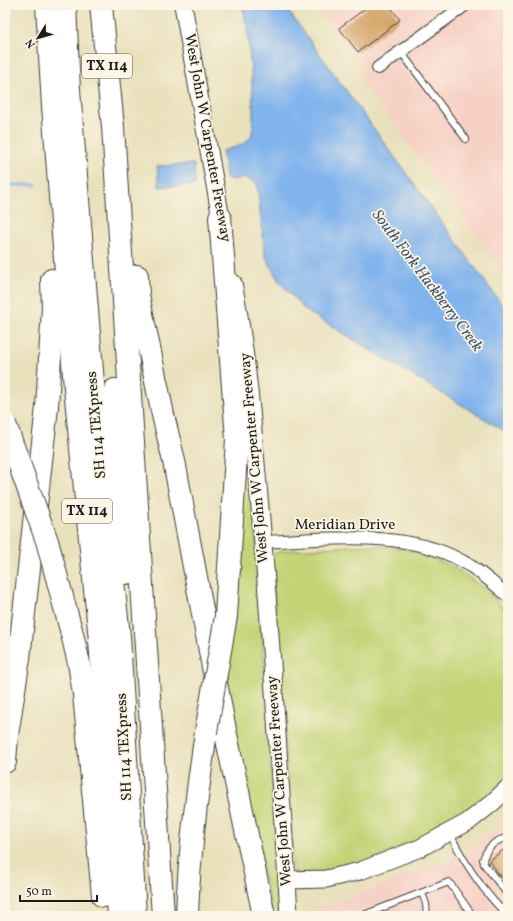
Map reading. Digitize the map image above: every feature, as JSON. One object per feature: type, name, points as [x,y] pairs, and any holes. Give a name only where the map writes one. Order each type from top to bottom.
[{"type":"highway","name":"TX 114","points":[[47,5],[53,106],[75,388],[100,640],[118,916]]},
{"type":"highway","name":"SH 114 TEXpress","points":[[65,5],[69,90],[98,436],[118,636],[135,916]]},
{"type":"highway","name":"SH 114 TEXpress","points":[[90,5],[147,916]]},
{"type":"highway","name":"TX 114","points":[[101,5],[113,127],[163,916]]},
{"type":"highway","points":[[5,762],[7,735],[19,658],[48,407],[53,308],[44,138],[53,106]]},
{"type":"highway","points":[[113,127],[130,151],[138,295],[174,461],[224,725],[264,916]]},
{"type":"highway","points":[[187,916],[189,864],[195,810],[206,732],[226,616],[237,439],[220,217]]},
{"type":"highway","points":[[5,424],[47,541],[71,630],[84,694],[105,916]]},
{"type":"main road","name":"West John W Carpenter Freeway","points":[[184,8],[220,217],[240,314],[248,375],[263,542],[289,916]]},
{"type":"main road","points":[[287,880],[326,878],[360,871],[420,848],[468,822],[508,788]]},
{"type":"street","points":[[378,68],[465,5]]},
{"type":"street","name":"Meridian Drive","points":[[263,542],[338,539],[405,541],[436,549],[461,560],[480,573],[508,596]]},
{"type":"lane","points":[[401,52],[466,139]]},
{"type":"lane","points":[[449,832],[458,850],[487,894],[508,916]]},
{"type":"lane","points":[[508,838],[501,839],[489,848],[483,860],[484,864],[508,895]]},
{"type":"lane","points":[[360,916],[449,882],[473,916]]},
{"type":"lane","points":[[422,893],[426,904],[427,916]]},
{"type":"lane","points":[[501,909],[508,904]]},
{"type":"shaded area","points":[[314,5],[508,5],[508,277],[360,79],[362,64]]},
{"type":"shaded area","points":[[508,820],[508,916],[322,916],[321,907],[454,859]]},
{"type":"green space","points":[[239,343],[250,450],[281,916],[272,916],[224,686]]},
{"type":"green space","points":[[366,545],[398,548],[422,553],[458,570],[486,590],[508,613],[508,781],[499,790],[448,826],[368,862],[322,874],[296,873],[293,869],[272,558],[275,554],[281,551]]},
{"type":"water","points":[[242,5],[284,5],[508,313],[508,433],[305,310],[279,281],[265,255],[257,183],[246,178],[227,180],[222,151],[246,142],[251,136],[253,128],[251,71],[247,29]]},
{"type":"water","points":[[194,164],[195,185],[159,187],[157,166]]},
{"type":"building","points":[[370,5],[389,5],[400,20],[358,52],[339,28]]},
{"type":"building","points":[[508,849],[508,885],[489,861],[503,850],[505,852]]},
{"type":"waterway","name":"South Fork Hackberry Creek","points":[[5,185],[36,185]]}]
